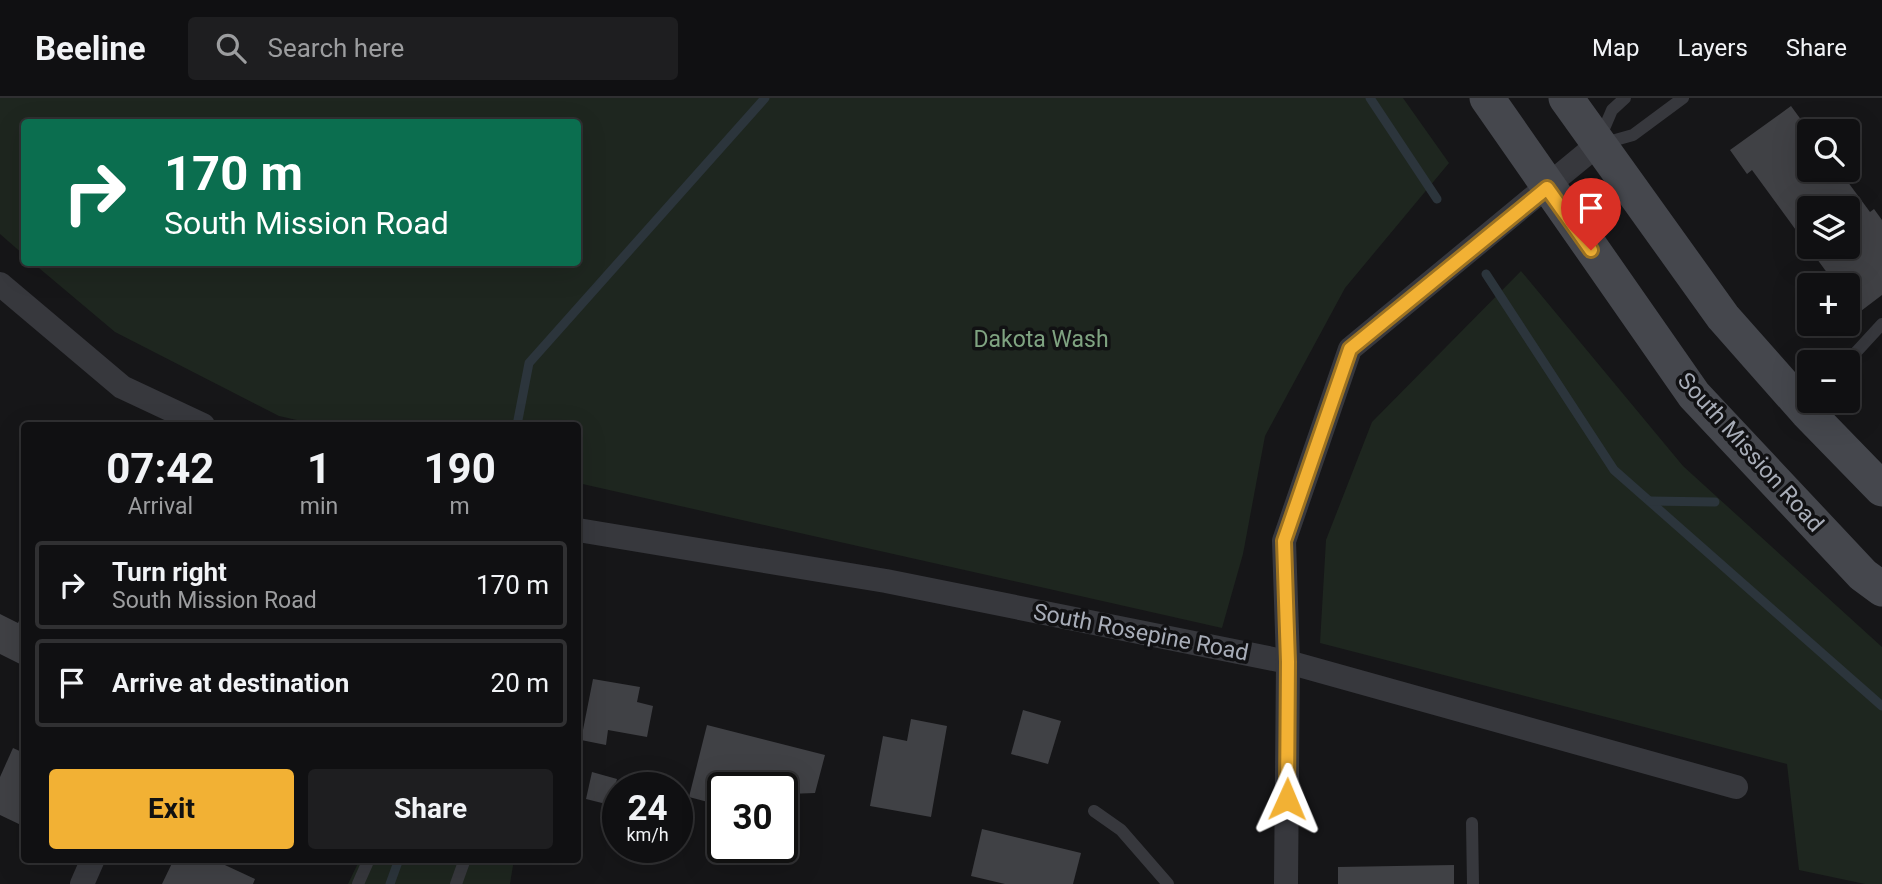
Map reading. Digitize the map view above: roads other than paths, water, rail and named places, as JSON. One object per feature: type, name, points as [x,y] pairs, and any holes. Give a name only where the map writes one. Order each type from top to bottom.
[{"type":"main road","name":"South Mission Road","points":[[1487,98],[1547,188],[1694,395],[1863,575],[1882,589]]},
{"type":"main road","points":[[1566,98],[1597,145],[1723,317],[1797,392]]},
{"type":"main road","points":[[1817,413],[1882,489]]},
{"type":"street","points":[[1286,884],[1288,662],[1284,541],[1350,349],[1597,145]]},
{"type":"street","points":[[0,284],[122,387],[198,422]]},
{"type":"street","name":"South Rosepine Road","points":[[581,530],[886,581],[1288,662],[1736,788]]},
{"type":"street","points":[[82,884],[91,863]]},
{"type":"lane","points":[[1597,145],[1612,110],[1625,98]]},
{"type":"lane","points":[[1597,145],[1633,135],[1682,98]]},
{"type":"lane","points":[[1858,350],[1882,324]]},
{"type":"lane","points":[[1094,811],[1121,830],[1168,884]]},
{"type":"lane","points":[[1472,824],[1473,884]]},
{"type":"lane","points":[[358,884],[367,863]]},
{"type":"lane","points":[[456,884],[464,863]]},
{"type":"waterway","name":"Dakota Wash","points":[[518,422],[529,363],[765,98]]},
{"type":"waterway","points":[[1370,98],[1437,199]]},
{"type":"waterway","points":[[1486,274],[1614,470],[1882,706]]},
{"type":"waterway","points":[[1650,501],[1715,502]]},
{"type":"waterway","name":"Dakota Wash","points":[[390,884],[398,863]]}]
